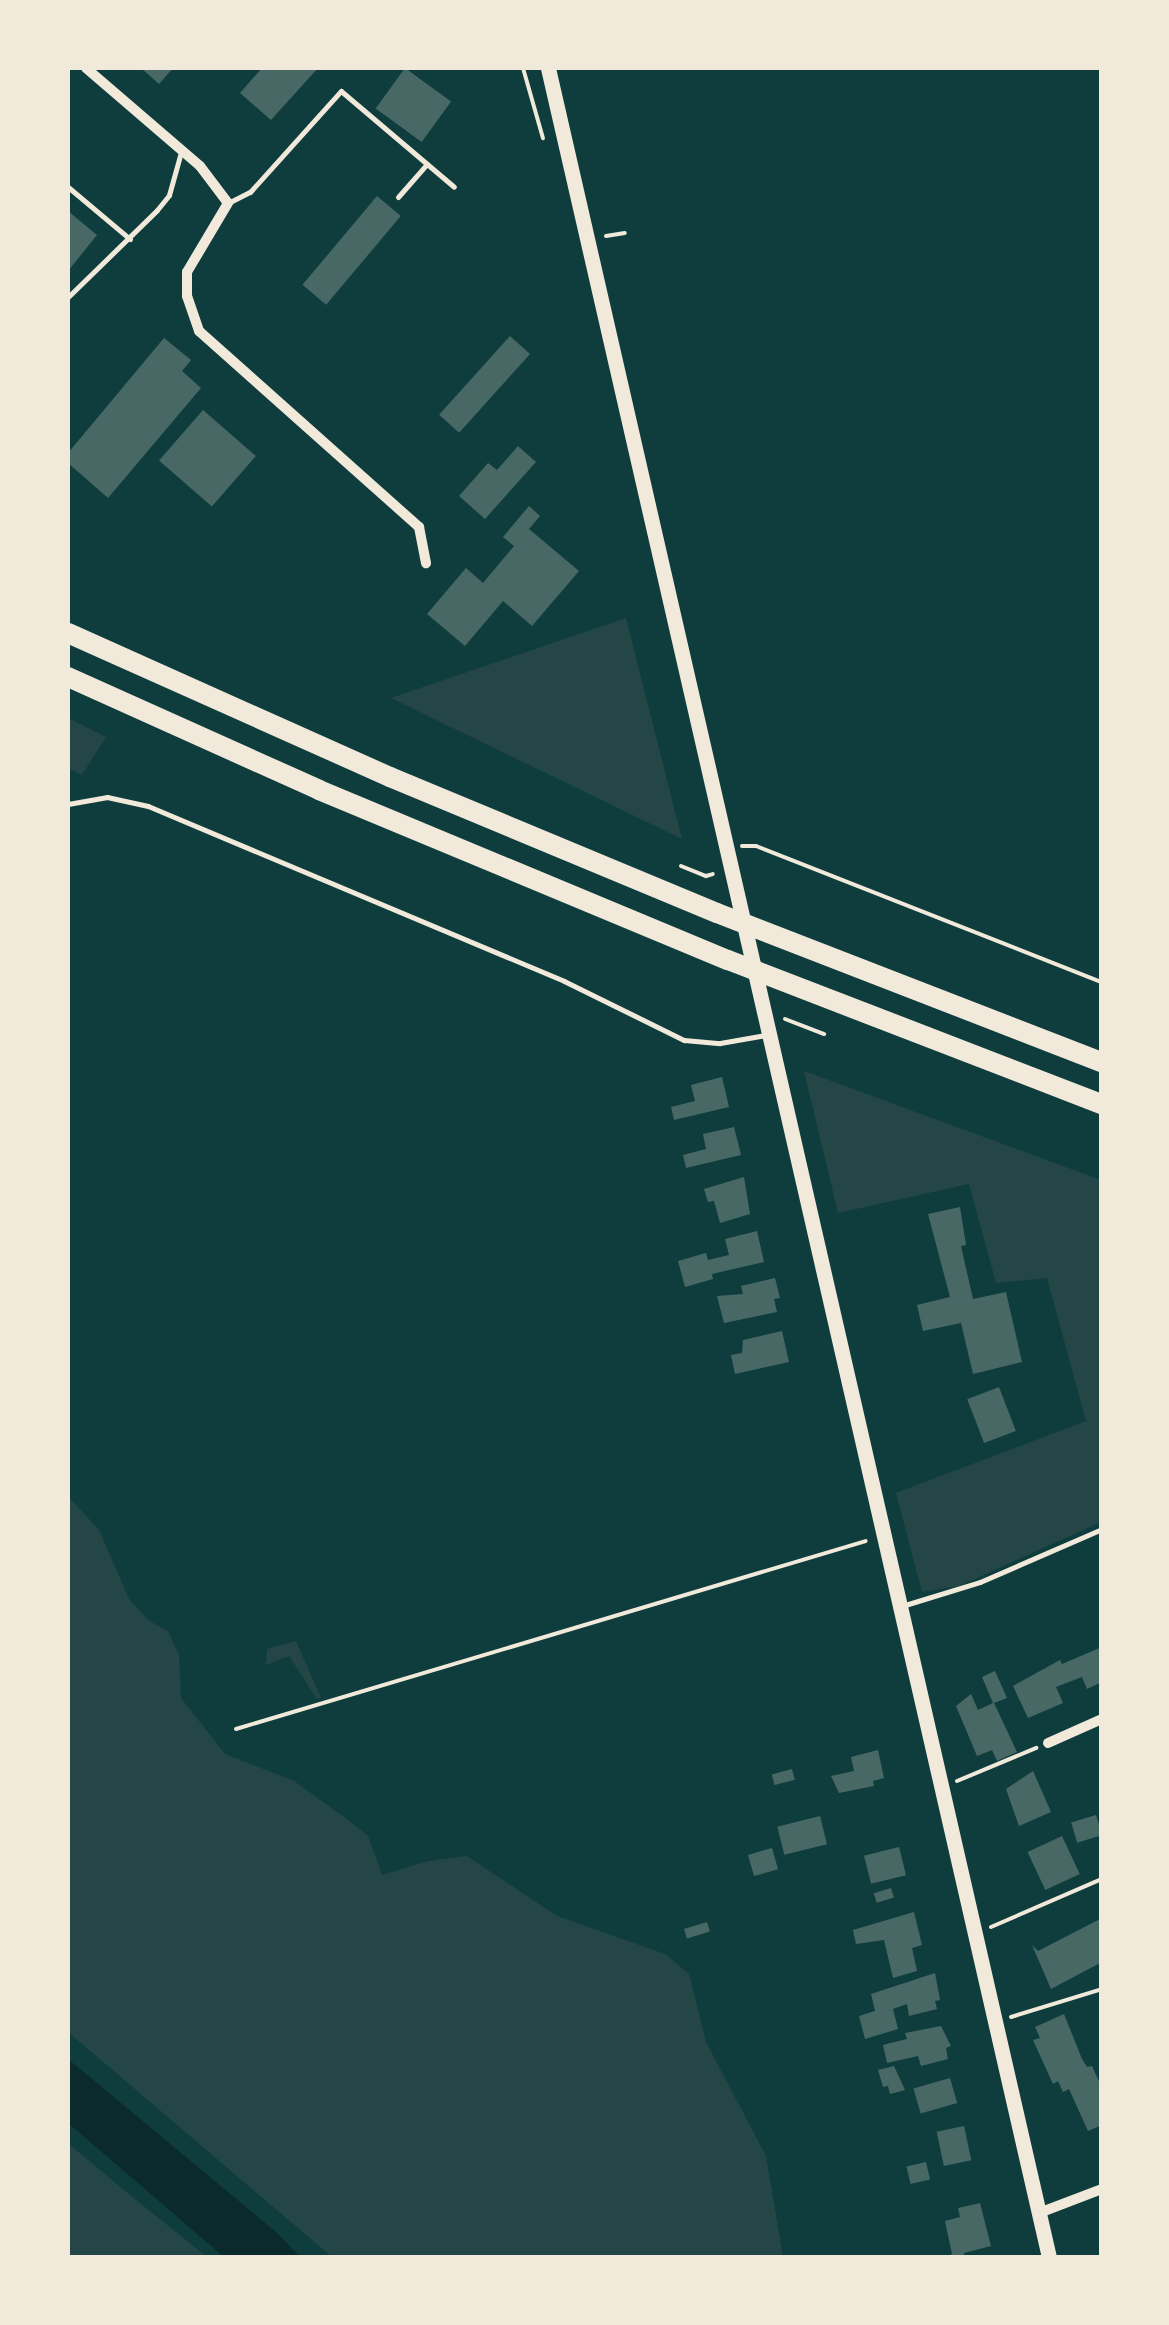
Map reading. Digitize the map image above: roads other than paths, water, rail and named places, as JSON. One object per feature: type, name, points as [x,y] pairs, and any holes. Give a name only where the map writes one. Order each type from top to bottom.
[{"type":"highway","points":[[68,633],[390,777],[717,913],[1102,1062]]},
{"type":"highway","points":[[68,677],[319,790],[728,960],[1102,1104]]},
{"type":"main road","points":[[548,68],[1049,2258]]},
{"type":"street","points":[[86,68],[181,150],[228,203],[188,272],[187,296],[199,331],[419,527],[426,563]]},
{"type":"street","points":[[1048,1743],[1102,1719]]},
{"type":"street","points":[[1040,2214],[1102,2188]]},
{"type":"lane","points":[[228,203],[250,192],[342,92],[454,187]]},
{"type":"lane","points":[[68,296],[130,239],[168,195],[181,150]]},
{"type":"lane","points":[[398,197],[427,164]]},
{"type":"lane","points":[[68,187],[130,239]]},
{"type":"lane","points":[[68,804],[107,798],[148,806],[564,981],[684,1040],[720,1043],[769,1034]]},
{"type":"lane","points":[[902,1606],[980,1582],[1102,1529]]}]
